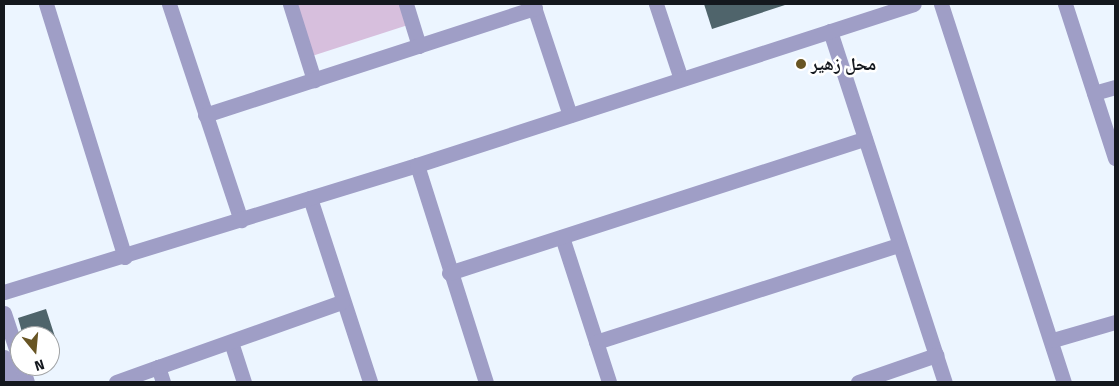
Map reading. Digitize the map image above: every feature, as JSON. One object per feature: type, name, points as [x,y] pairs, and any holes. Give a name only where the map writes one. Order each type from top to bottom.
[{"type":"street","points":[[46,4],[125,257]]},
{"type":"street","points":[[169,4],[241,220]]},
{"type":"street","points":[[290,4],[314,80]]},
{"type":"street","points":[[406,4],[419,46]]},
{"type":"street","points":[[656,4],[681,79]]},
{"type":"street","points":[[4,292],[125,257],[417,165],[914,4]]},
{"type":"street","points":[[941,4],[1052,340],[1064,382]]},
{"type":"street","points":[[1065,4],[1115,158]]},
{"type":"street","points":[[205,115],[419,46],[534,6],[570,115]]},
{"type":"street","points":[[830,31],[945,382]]},
{"type":"street","points":[[1094,93],[1115,87]]},
{"type":"street","points":[[450,273],[865,139]]},
{"type":"street","points":[[417,165],[486,382]]},
{"type":"street","points":[[310,198],[342,302],[370,382]]},
{"type":"street","points":[[562,237],[609,382]]},
{"type":"street","points":[[596,342],[899,245]]},
{"type":"street","points":[[116,382],[342,302]]},
{"type":"street","points":[[4,313],[10,331]]},
{"type":"street","points":[[1052,340],[1115,322]]},
{"type":"street","points":[[231,342],[244,382]]},
{"type":"street","points":[[858,382],[936,355]]},
{"type":"street","points":[[4,357],[12,382]]},
{"type":"street","points":[[158,367],[163,382]]},
{"type":"shaded area","points":[[296,4],[401,4],[408,25],[312,56]]},
{"type":"building","points":[[704,4],[788,4],[712,29]]},
{"type":"building","points":[[46,309],[51,326],[20,326],[18,318]]},
{"type":"place","name":"محل زهير","points":[[801,64]]}]
